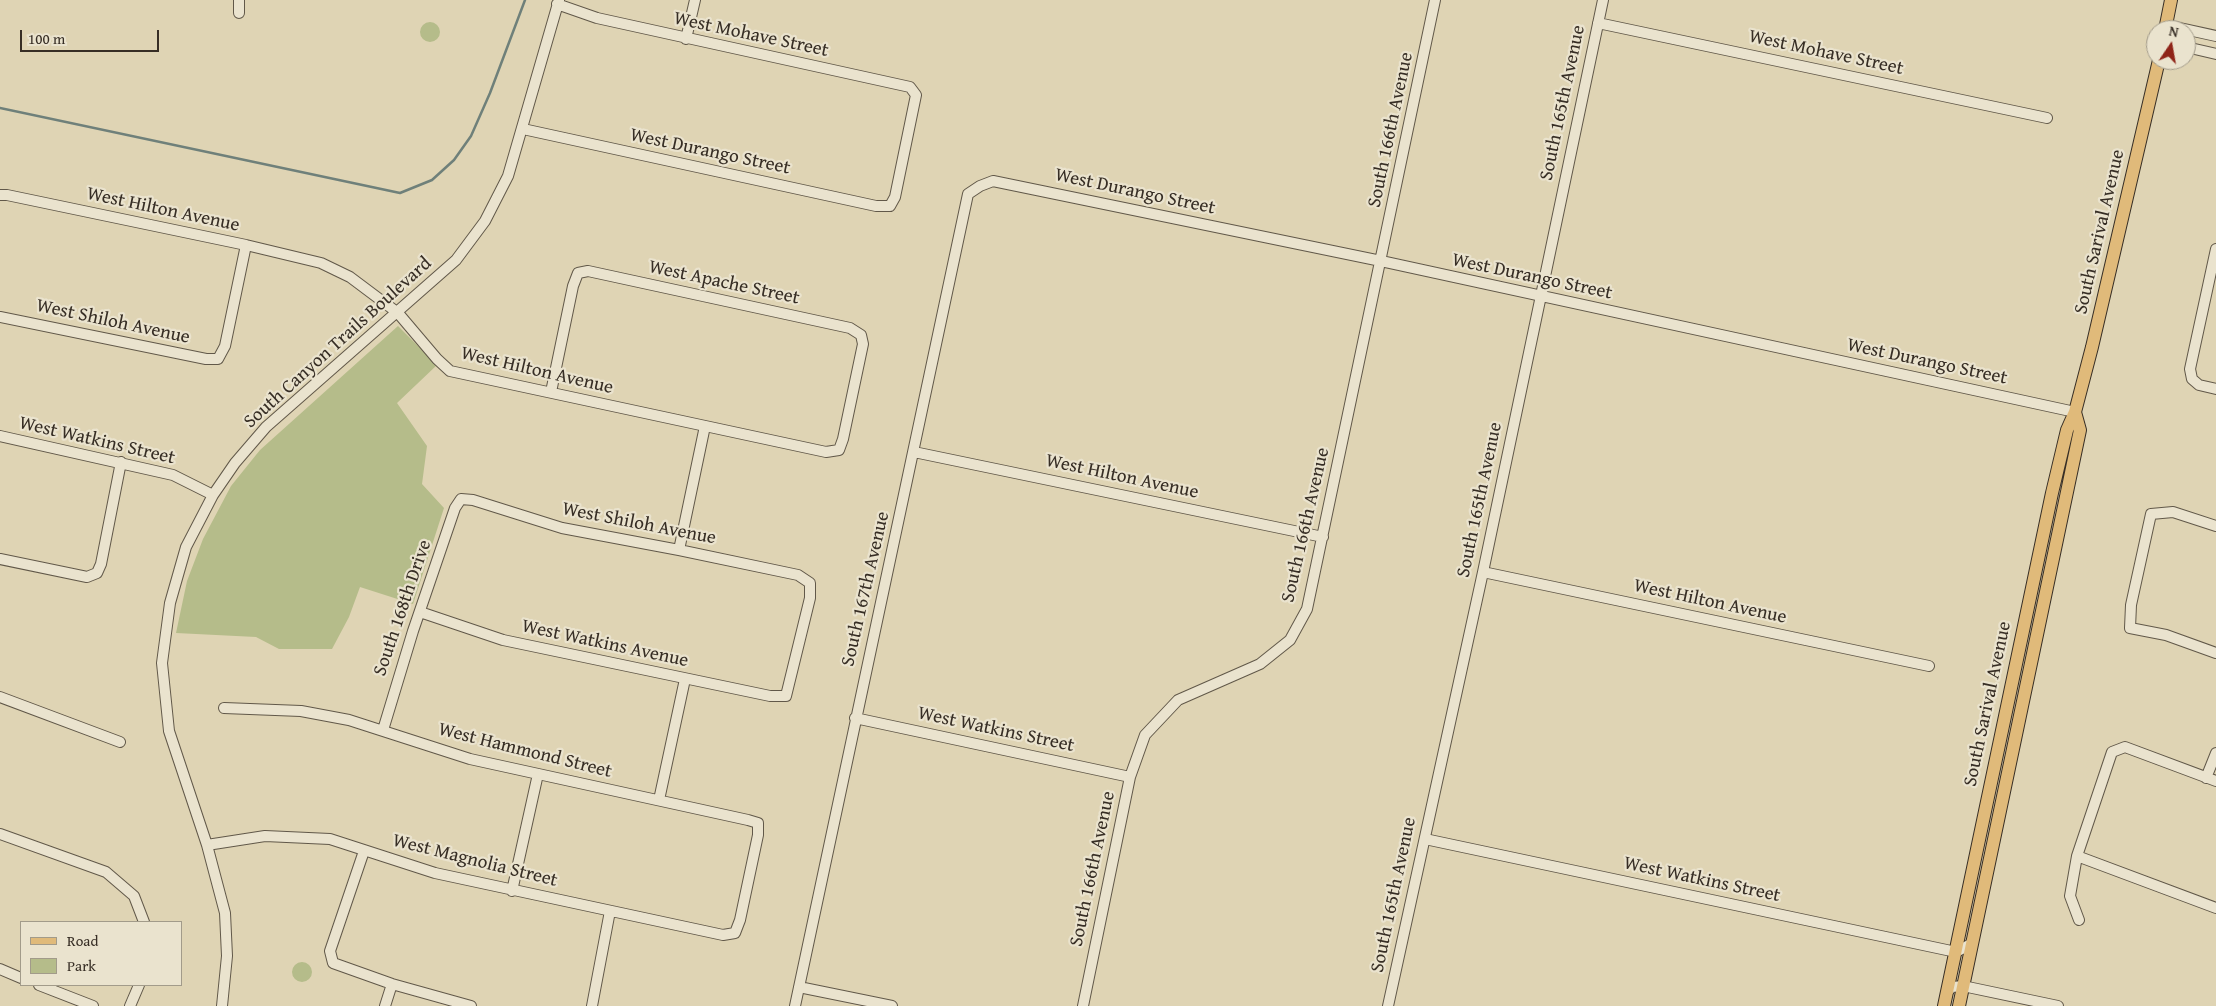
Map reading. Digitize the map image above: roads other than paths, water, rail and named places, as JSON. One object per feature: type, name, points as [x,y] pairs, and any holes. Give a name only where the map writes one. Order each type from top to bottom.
[{"type":"main road","points":[[2167,20],[2171,0]]},
{"type":"main road","name":"South Sarival Avenue","points":[[1944,1006],[2052,493],[2067,430],[2076,412],[2157,70]]},
{"type":"main road","name":"South Sarival Avenue","points":[[1959,1006],[2080,430],[2076,412]]},
{"type":"street","points":[[239,0],[239,13]]},
{"type":"street","points":[[686,39],[694,0]]},
{"type":"street","name":"South 166th Avenue","points":[[1083,1006],[1130,777],[1145,735],[1178,700],[1260,664],[1290,640],[1307,609],[1435,0]]},
{"type":"street","name":"South 165th Avenue","points":[[1388,1006],[1483,572],[1539,297],[1603,0]]},
{"type":"street","name":"West Mohave Street","points":[[558,2],[596,18],[910,87],[916,95],[895,197],[890,206]]},
{"type":"street","name":"South Canyon Trails Boulevard","points":[[222,1006],[227,956],[225,914],[207,845],[169,731],[162,663],[170,602],[186,547],[213,495],[235,463],[266,426],[398,313],[456,260],[485,221],[508,176],[523,130],[558,2]]},
{"type":"street","name":"West Mohave Street","points":[[1598,23],[2047,118]]},
{"type":"street","points":[[2196,33],[2216,36]]},
{"type":"street","points":[[2196,49],[2216,54]]},
{"type":"street","name":"West Durango Street","points":[[523,130],[876,206],[890,206]]},
{"type":"street","name":"West Durango Street","points":[[980,186],[993,181],[1381,261],[1539,297],[2076,412]]},
{"type":"street","name":"South 167th Avenue","points":[[795,1006],[968,194],[980,186]]},
{"type":"street","name":"West Hilton Avenue","points":[[0,195],[246,245],[322,264],[350,277],[398,313],[437,359],[450,371],[826,452],[839,450]]},
{"type":"street","name":"West Shiloh Avenue","points":[[0,317],[206,359],[218,359],[225,346],[246,245]]},
{"type":"street","points":[[2216,248],[2214,265],[2190,369],[2192,379],[2199,385],[2216,389]]},
{"type":"street","name":"West Apache Street","points":[[551,392],[578,273],[588,271],[850,328],[861,335],[863,344],[839,450]]},
{"type":"street","points":[[679,550],[706,426]]},
{"type":"street","name":"West Watkins Street","points":[[0,436],[174,475],[213,495]]},
{"type":"street","name":"West Hilton Avenue","points":[[914,452],[1323,537]]},
{"type":"street","points":[[0,559],[88,577],[96,573],[101,564],[121,462]]},
{"type":"street","name":"West Shiloh Avenue","points":[[461,499],[472,500],[562,528],[679,550],[798,576],[810,584],[810,598],[786,696]]},
{"type":"street","name":"South 168th Drive","points":[[383,730],[455,508],[461,499]]},
{"type":"street","points":[[2216,526],[2173,512],[2151,514],[2131,605],[2130,628],[2166,635],[2216,653]]},
{"type":"street","name":"West Hilton Avenue","points":[[1483,572],[1929,666]]},
{"type":"street","name":"West Watkins Avenue","points":[[420,612],[503,640],[770,696],[786,696]]},
{"type":"street","points":[[659,800],[685,679]]},
{"type":"street","points":[[0,697],[120,742]]},
{"type":"street","name":"West Hammond Street","points":[[224,708],[324,714],[383,730],[470,759],[758,823],[758,835],[735,933]]},
{"type":"street","name":"West Watkins Street","points":[[855,718],[1130,777]]},
{"type":"street","points":[[2079,920],[2070,896],[2077,856],[2112,752],[2125,747],[2211,780],[2216,753]]},
{"type":"street","points":[[512,891],[538,774]]},
{"type":"street","points":[[0,834],[106,872],[134,896],[144,921]]},
{"type":"street","name":"West Magnolia Street","points":[[207,845],[265,836],[330,839],[434,873],[723,935],[735,933]]},
{"type":"street","name":"West Watkins Street","points":[[1425,839],[1956,952]]},
{"type":"street","points":[[364,851],[330,951],[333,963],[392,984],[472,1006]]},
{"type":"street","points":[[2077,856],[2216,908]]},
{"type":"street","points":[[592,1006],[610,911]]},
{"type":"street","points":[[1956,952],[1971,944]]},
{"type":"street","points":[[0,969],[20,978]]},
{"type":"street","points":[[385,1006],[392,984]]},
{"type":"street","points":[[42,986],[93,1006]]},
{"type":"street","points":[[130,1006],[139,986]]},
{"type":"street","points":[[799,986],[892,1006]]},
{"type":"street","points":[[1947,992],[1952,987],[1963,986],[2058,1006]]},
{"type":"waterway","points":[[0,108],[400,193],[432,180],[454,160],[471,136],[490,93],[525,0]]}]
